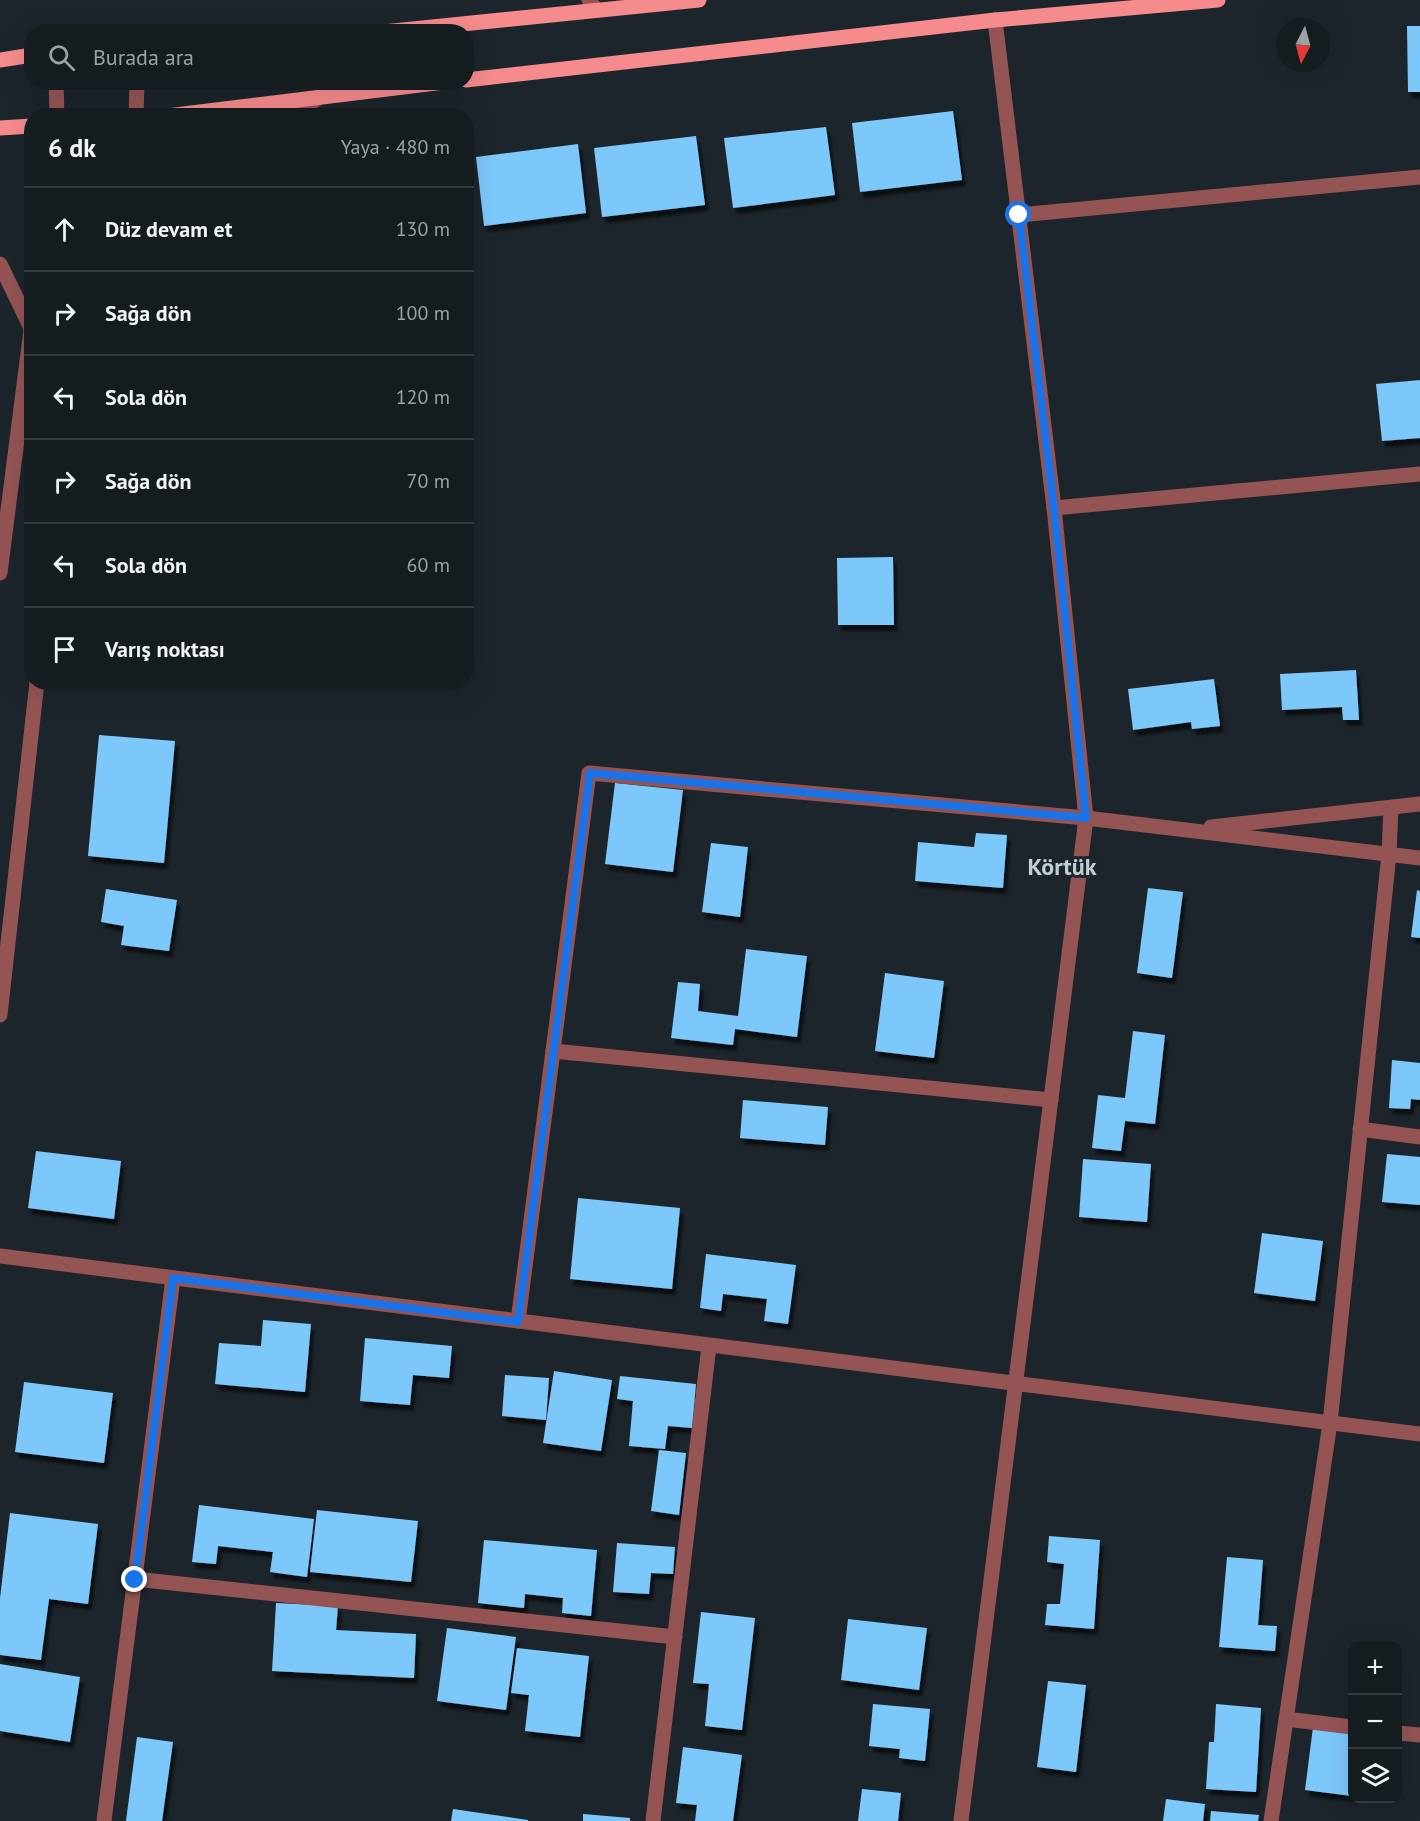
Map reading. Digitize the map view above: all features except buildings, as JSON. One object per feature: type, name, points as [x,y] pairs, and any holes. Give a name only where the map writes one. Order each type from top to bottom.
[{"type":"main road","points":[[445,24],[593,5],[699,0]]},
{"type":"main road","points":[[474,79],[995,20],[1218,0]]},
{"type":"main road","points":[[0,60],[24,56]]},
{"type":"main road","points":[[230,108],[375,90]]},
{"type":"main road","points":[[0,128],[24,126]]},
{"type":"street","points":[[961,1821],[1086,818],[1054,508],[995,20]]},
{"type":"street","points":[[56,90],[57,108]]},
{"type":"street","points":[[136,108],[137,90]]},
{"type":"street","points":[[298,108],[324,96]]},
{"type":"street","points":[[1019,215],[1420,177]]},
{"type":"street","points":[[0,264],[24,314]]},
{"type":"street","points":[[0,573],[24,383]]},
{"type":"street","points":[[1054,508],[1420,474]]},
{"type":"street","points":[[0,1015],[36,690]]},
{"type":"street","points":[[518,1322],[590,773],[1086,818],[1420,858]]},
{"type":"street","points":[[1184,830],[1420,804]]},
{"type":"street","points":[[1271,1821],[1330,1423],[1389,854],[1391,808]]},
{"type":"street","points":[[553,1051],[1051,1100]]},
{"type":"street","points":[[1360,1129],[1420,1137]]},
{"type":"street","points":[[0,1256],[1420,1434]]},
{"type":"street","points":[[104,1821],[173,1278]]},
{"type":"street","points":[[653,1821],[710,1346]]},
{"type":"street","points":[[135,1580],[675,1637]]},
{"type":"street","points":[[1286,1719],[1348,1726]]},
{"type":"street","points":[[1402,1733],[1420,1735]]},
{"type":"district","name":"Körtük","points":[[1062,867]]},
{"type":"route","points":[[135,1580],[173,1278],[518,1322],[590,773],[1086,818],[1054,508],[1019,215]]}]
